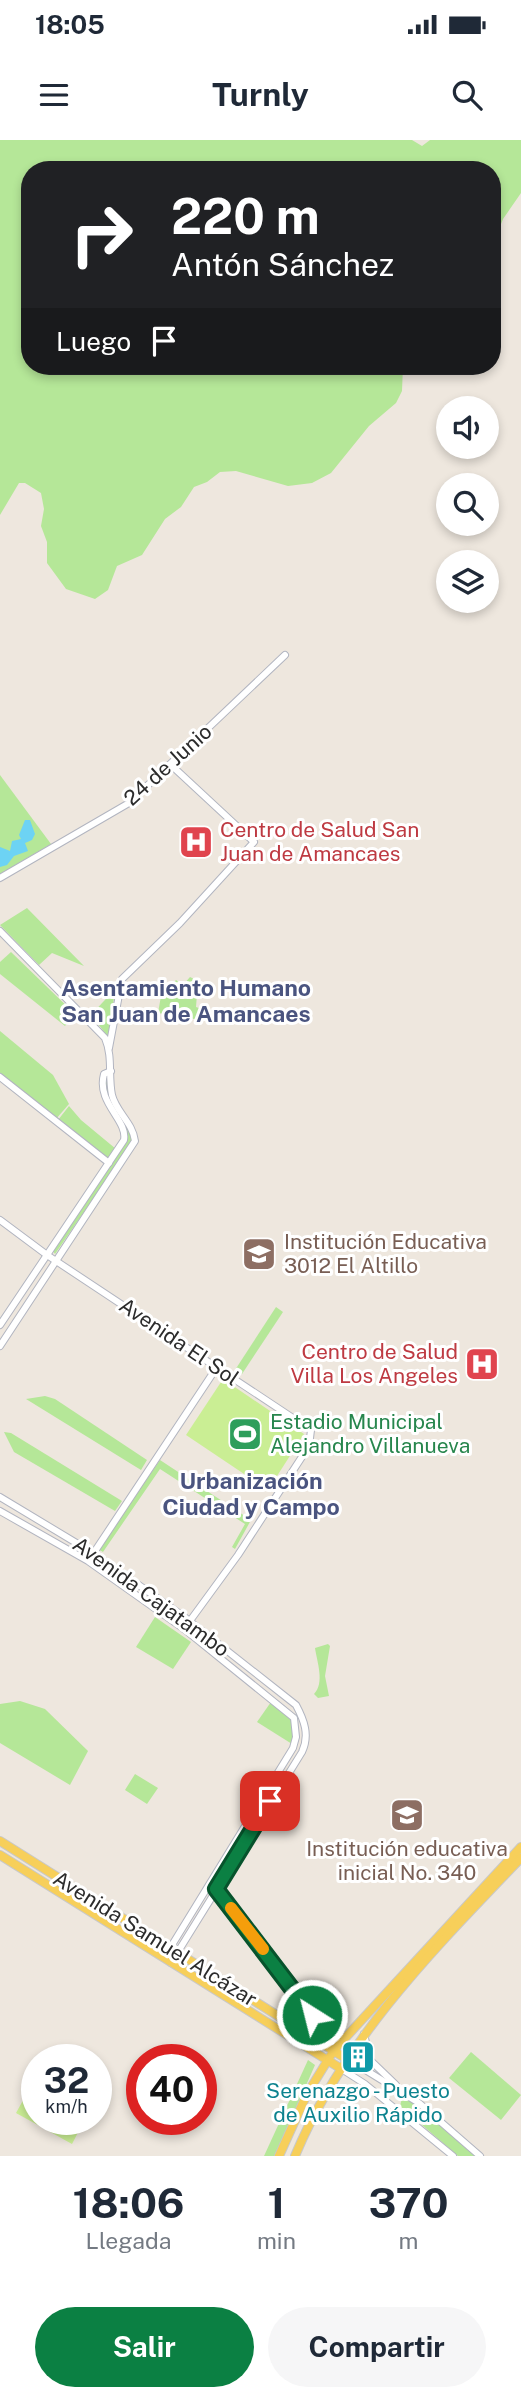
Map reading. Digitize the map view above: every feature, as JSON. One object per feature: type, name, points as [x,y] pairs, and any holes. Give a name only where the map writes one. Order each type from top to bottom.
[{"type":"main road","name":"Avenida Samuel Alcázar","points":[[0,1841],[345,2058]]},
{"type":"main road","points":[[466,1910],[521,1847]]},
{"type":"main road","name":"Avenida Samuel Alcázar","points":[[0,1855],[340,2068]]},
{"type":"main road","points":[[279,2156],[301,2106],[334,2050],[458,1918],[521,1858]]},
{"type":"main road","points":[[295,2156],[310,2120],[345,2058],[458,1918]]},
{"type":"street","name":"24 de Junio","points":[[0,878],[129,803],[285,655]]},
{"type":"street","points":[[0,1325],[126,1136],[107,1105],[107,1073],[122,979],[180,923],[254,842],[171,765]]},
{"type":"street","points":[[0,931],[101,1032],[110,1048]]},
{"type":"street","points":[[0,1346],[134,1146],[132,1129],[113,1097],[107,1073]]},
{"type":"street","points":[[0,1077],[109,1163]]},
{"type":"street","name":"Avenida El Sol","points":[[0,1220],[47,1255],[311,1430],[309,1446],[238,1555],[189,1621]]},
{"type":"street","points":[[88,1561],[217,1367]]},
{"type":"street","name":"Avenida Cajatambo","points":[[0,1497],[93,1553],[189,1621],[296,1704],[304,1723],[305,1744],[216,1889]]},
{"type":"street","name":"Avenida Cajatambo","points":[[0,1511],[88,1561],[184,1629],[290,1712],[297,1731],[293,1748],[208,1885]]},
{"type":"street","points":[[184,1629],[189,1621]]},
{"type":"street","points":[[234,1668],[239,1661]]},
{"type":"street","points":[[168,1960],[208,1885],[216,1889],[329,2036],[334,2050]]},
{"type":"street","points":[[174,1950],[216,1889]]},
{"type":"street","points":[[365,2034],[370,2060],[402,2091],[480,2156]]},
{"type":"street","points":[[345,2058],[402,2091]]},
{"type":"street","points":[[340,2068],[390,2104],[453,2156]]},
{"type":"street","points":[[390,2104],[402,2091]]},
{"type":"green space","points":[[0,140],[412,140],[422,146],[430,140],[521,140],[521,193],[501,224],[501,161],[21,161],[21,375],[403,375],[402,391],[396,403],[369,426],[331,473],[312,483],[288,486],[236,471],[220,472],[207,482],[194,487],[181,507],[165,519],[142,555],[117,566],[108,590],[95,599],[66,589],[47,563],[47,542],[41,526],[44,509],[41,493],[25,483],[19,483],[0,515]]},
{"type":"green space","points":[[0,775],[51,844],[0,874]]},
{"type":"green space","points":[[27,908],[84,966],[52,953],[39,965],[0,925]]},
{"type":"green space","points":[[11,952],[75,1014],[65,1026],[0,974],[0,962]]},
{"type":"green space","points":[[190,977],[198,981],[196,1007],[205,1010],[204,1017],[194,1019],[158,1013],[161,996],[176,980],[183,985]]},
{"type":"green space","points":[[115,989],[109,1038],[91,1015]]},
{"type":"green space","points":[[0,1031],[53,1075],[69,1104],[56,1119],[0,1074]]},
{"type":"green space","points":[[108,1080],[132,1134],[132,1142],[55,1254],[53,1251],[127,1139],[126,1130],[111,1110],[104,1084]]},
{"type":"green space","points":[[69,1106],[81,1120],[116,1149],[108,1158],[58,1120]]},
{"type":"green space","points":[[276,1307],[283,1312],[242,1374],[235,1370]]},
{"type":"green space","name":"Estadio Municipal Alejandro Villanueva","points":[[223,1379],[304,1434],[268,1490],[186,1435]]},
{"type":"green space","points":[[45,1396],[55,1399],[147,1460],[141,1470],[26,1399]]},
{"type":"green space","points":[[4,1432],[11,1433],[122,1501],[115,1511],[14,1452]]},
{"type":"green space","points":[[160,1460],[251,1520],[235,1549],[232,1547],[245,1524],[160,1469],[103,1552],[98,1549]]},
{"type":"green space","points":[[155,1617],[191,1642],[173,1669],[136,1647]]},
{"type":"green space","points":[[328,1644],[330,1646],[325,1676],[329,1696],[318,1698],[314,1694],[320,1678],[315,1648]]},
{"type":"green space","points":[[20,1701],[45,1709],[88,1751],[70,1785],[0,1743],[0,1704]]},
{"type":"green space","points":[[271,1702],[292,1721],[292,1744],[257,1722]]},
{"type":"green space","points":[[135,1774],[158,1788],[147,1804],[125,1790]]},
{"type":"green space","points":[[471,2052],[521,2095],[501,2120],[449,2078]]},
{"type":"green space","points":[[308,2060],[315,2065],[275,2156],[264,2156]]},
{"type":"green space","points":[[402,2098],[408,2098],[475,2156],[458,2156],[400,2106]]},
{"type":"green space","points":[[56,2135],[77,2135],[72,2144]]},
{"type":"water","points":[[25,820],[30,820],[35,834],[32,840],[25,843],[28,851],[14,856],[7,865],[0,867],[0,847],[10,851],[12,841],[21,839],[19,835]]},
{"type":"slow traffic","points":[[231,1908],[263,1949]]},
{"type":"place","name":"Centro de Salud San Juan de Amancaes","points":[[196,842]]},
{"type":"place","name":"Institución Educativa 3012 El Altillo","points":[[259,1254]]},
{"type":"place","name":"Centro de Salud Villa Los Angeles","points":[[482,1364]]},
{"type":"place","name":"Estadio Municipal Alejandro Villanueva","points":[[245,1434]]},
{"type":"place","name":"Institución educativa inicial No. 340","points":[[407,1815]]},
{"type":"place","name":"Serenazgo - Puesto de Auxilio Rápido","points":[[358,2057]]},
{"type":"district","name":"Asentamiento Humano San Juan de Amancaes","points":[[186,1001]]},
{"type":"district","name":"Urbanización Ciudad y Campo","points":[[251,1494]]},
{"type":"route","points":[[270,1801],[216,1889],[312,2015]]}]
